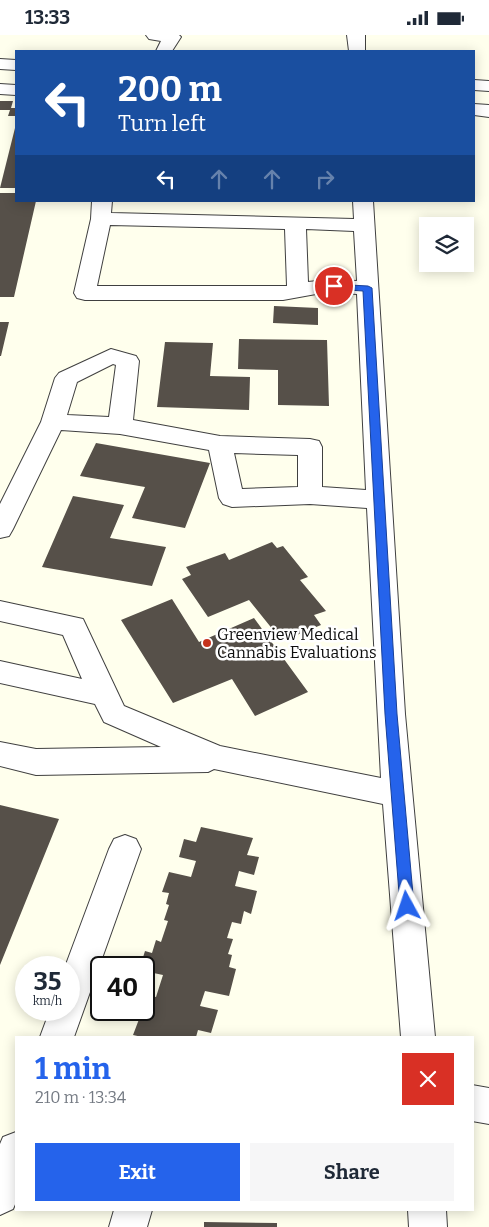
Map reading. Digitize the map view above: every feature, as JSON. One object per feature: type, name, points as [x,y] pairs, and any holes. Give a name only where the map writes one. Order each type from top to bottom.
[{"type":"street","points":[[155,35],[172,37],[165,50]]},
{"type":"street","points":[[356,35],[357,50]]},
{"type":"street","points":[[0,64],[15,65]]},
{"type":"street","points":[[475,85],[489,86]]},
{"type":"street","points":[[0,89],[15,90]]},
{"type":"street","points":[[475,110],[489,111]]},
{"type":"street","points":[[368,288],[327,286],[283,293],[85,293],[101,210],[295,223],[364,213],[380,500],[390,704],[418,1036]]},
{"type":"street","points":[[295,223],[298,290]]},
{"type":"street","points":[[0,529],[53,422],[67,377],[111,356],[128,361],[120,426]]},
{"type":"street","points":[[53,422],[120,426],[220,444],[310,447],[310,495]]},
{"type":"street","points":[[220,444],[232,498],[310,495],[380,500]]},
{"type":"street","points":[[0,611],[73,627],[114,714],[216,758],[398,794]]},
{"type":"street","points":[[0,672],[104,695]]},
{"type":"street","points":[[0,754],[36,762],[216,758]]},
{"type":"street","points":[[80,974],[126,849]]},
{"type":"street","points":[[57,1036],[63,1021]]},
{"type":"street","points":[[474,1103],[489,1106]]},
{"type":"street","points":[[0,1195],[15,1153]]},
{"type":"street","points":[[128,1227],[133,1211]]},
{"type":"street","points":[[428,1211],[428,1227]]},
{"type":"building","points":[[0,101],[13,101],[11,108],[15,108],[15,116],[8,116],[10,110],[0,110]]},
{"type":"building","points":[[15,128],[15,188],[0,188]]},
{"type":"building","points":[[0,193],[15,193],[15,202],[36,202],[14,297],[0,297]]},
{"type":"building","points":[[274,306],[318,308],[318,325],[273,323]]},
{"type":"building","points":[[0,322],[9,322],[1,356],[0,356]]},
{"type":"building","points":[[239,339],[327,340],[329,406],[278,405],[278,370],[238,369]]},
{"type":"building","points":[[165,342],[213,343],[210,376],[250,377],[249,410],[157,407]]},
{"type":"building","points":[[96,443],[210,463],[185,528],[132,518],[145,487],[80,476]]},
{"type":"building","points":[[73,496],[124,505],[110,538],[166,547],[152,586],[42,567]]},
{"type":"building","points":[[272,542],[277,548],[283,546],[308,577],[300,580],[326,611],[314,615],[321,625],[282,641],[249,600],[208,617],[182,579],[191,575],[186,567],[225,553],[229,560]]},
{"type":"building","points":[[172,599],[199,642],[254,618],[308,692],[255,716],[232,679],[173,703],[121,620]]},
{"type":"building","points":[[0,805],[59,819],[0,965]]},
{"type":"building","points":[[201,827],[253,838],[247,855],[259,857],[254,875],[239,871],[235,886],[257,891],[251,914],[244,911],[241,924],[232,922],[227,938],[233,939],[228,954],[232,955],[229,967],[236,969],[229,996],[205,991],[200,1006],[218,1010],[211,1033],[198,1030],[196,1036],[133,1035],[138,1021],[155,1021],[155,997],[163,975],[155,973],[155,956],[143,956],[145,951],[152,953],[156,940],[161,942],[168,921],[164,920],[169,905],[166,904],[169,893],[162,892],[169,872],[191,877],[196,861],[179,857],[184,839],[196,842]]},
{"type":"building","points":[[204,1222],[277,1223],[277,1227],[204,1227]]},
{"type":"place","name":"Greenview Medical Cannabis Evaluations","points":[[207,643]]},
{"type":"route","points":[[334,286],[368,288],[391,714],[407,906]]}]
